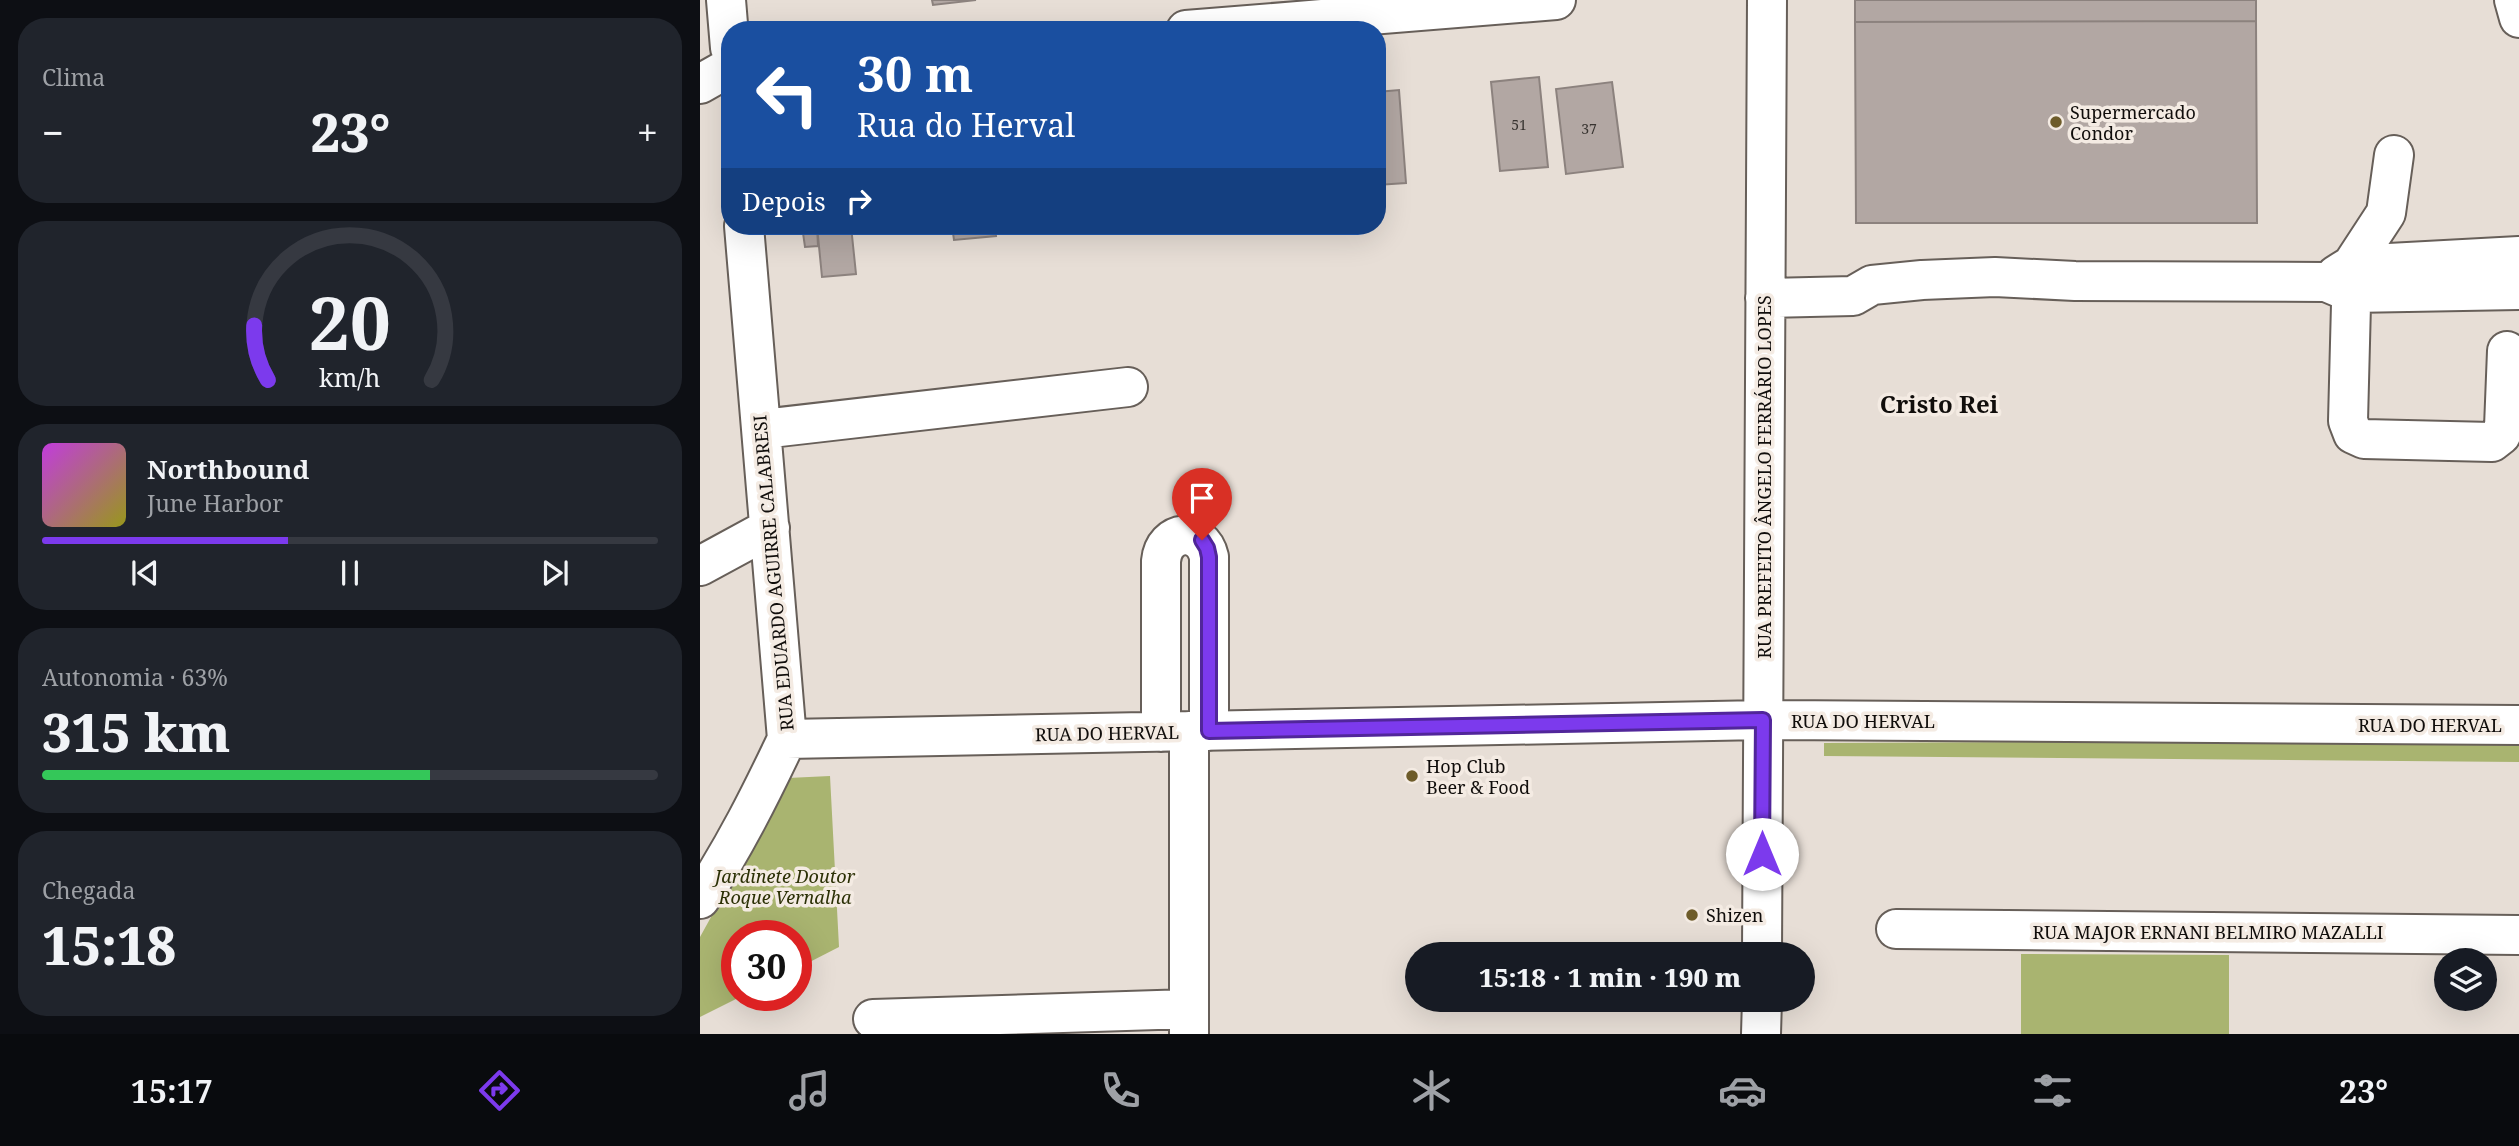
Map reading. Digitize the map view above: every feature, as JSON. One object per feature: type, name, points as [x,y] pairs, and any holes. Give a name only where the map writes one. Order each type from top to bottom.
[{"type":"street","points":[[726,0],[728,21]]},
{"type":"street","points":[[1299,21],[1556,0]]},
{"type":"street","name":"RUA PREFEITO ÂNGELO FERRÁRIO LOPES","points":[[1762,942],[1766,0]]},
{"type":"street","points":[[2514,0],[2519,18]]},
{"type":"street","points":[[700,84],[721,72]]},
{"type":"street","points":[[2394,155],[2386,213],[2343,280],[2348,421],[2353,433],[2364,439],[2492,442],[2501,435],[2504,427],[2507,351]]},
{"type":"street","name":"RUA EDUARDO AGUIRRE CALABRESI","points":[[700,899],[751,815],[787,739],[745,235]]},
{"type":"street","points":[[2343,280],[2519,256]]},
{"type":"street","points":[[1765,288],[1855,278],[1872,285],[1994,277],[2074,281],[2343,280],[2519,290]]},
{"type":"street","points":[[762,429],[1129,387]]},
{"type":"street","points":[[700,566],[770,528]]},
{"type":"street","name":"RUA DO HERVAL","points":[[787,739],[1763,720],[2519,725]]},
{"type":"street","points":[[873,1019],[983,1025],[1189,1021],[1186,732]]},
{"type":"street","name":"RUA MAJOR ERNANI BELMIRO MAZALLI","points":[[1896,929],[2519,935]]},
{"type":"street","points":[[1761,1034],[1762,1012]]},
{"type":"green space","points":[[2519,740],[2519,762],[1824,756],[1824,743]]},
{"type":"green space","name":"Jardinete Doutor Roque Vernalha","points":[[830,776],[839,947],[812,961],[812,920],[721,920],[721,1006],[700,1017],[700,937],[788,778]]},
{"type":"green space","points":[[2021,954],[2229,955],[2229,1034],[2021,1034]]},
{"type":"building","points":[[932,0],[976,0],[933,5]]},
{"type":"building","points":[[1855,0],[2256,0],[2256,21],[1855,22]]},
{"type":"building","name":"Supermercado Condor","points":[[2256,21],[2257,223],[1856,223],[1855,22]]},
{"type":"building","points":[[1539,77],[1548,167],[1500,171],[1491,82]]},
{"type":"building","points":[[1612,82],[1623,167],[1566,174],[1556,89]]},
{"type":"building","points":[[1399,90],[1406,183],[1386,184],[1386,91]]},
{"type":"building","points":[[803,235],[817,235],[818,246],[805,247]]},
{"type":"building","points":[[818,235],[852,235],[856,274],[822,277]]},
{"type":"building","points":[[953,235],[996,235],[996,236],[954,240]]},
{"type":"place","name":"Supermercado Condor","points":[[2056,122]]},
{"type":"place","name":"Hop Club Beer & Food","points":[[1412,776]]},
{"type":"place","name":"Shizen","points":[[1692,915]]},
{"type":"district","name":"Cristo Rei","points":[[1939,403]]},
{"type":"route","points":[[1202,540],[1209,557],[1209,731],[1763,720],[1762,854]]}]
